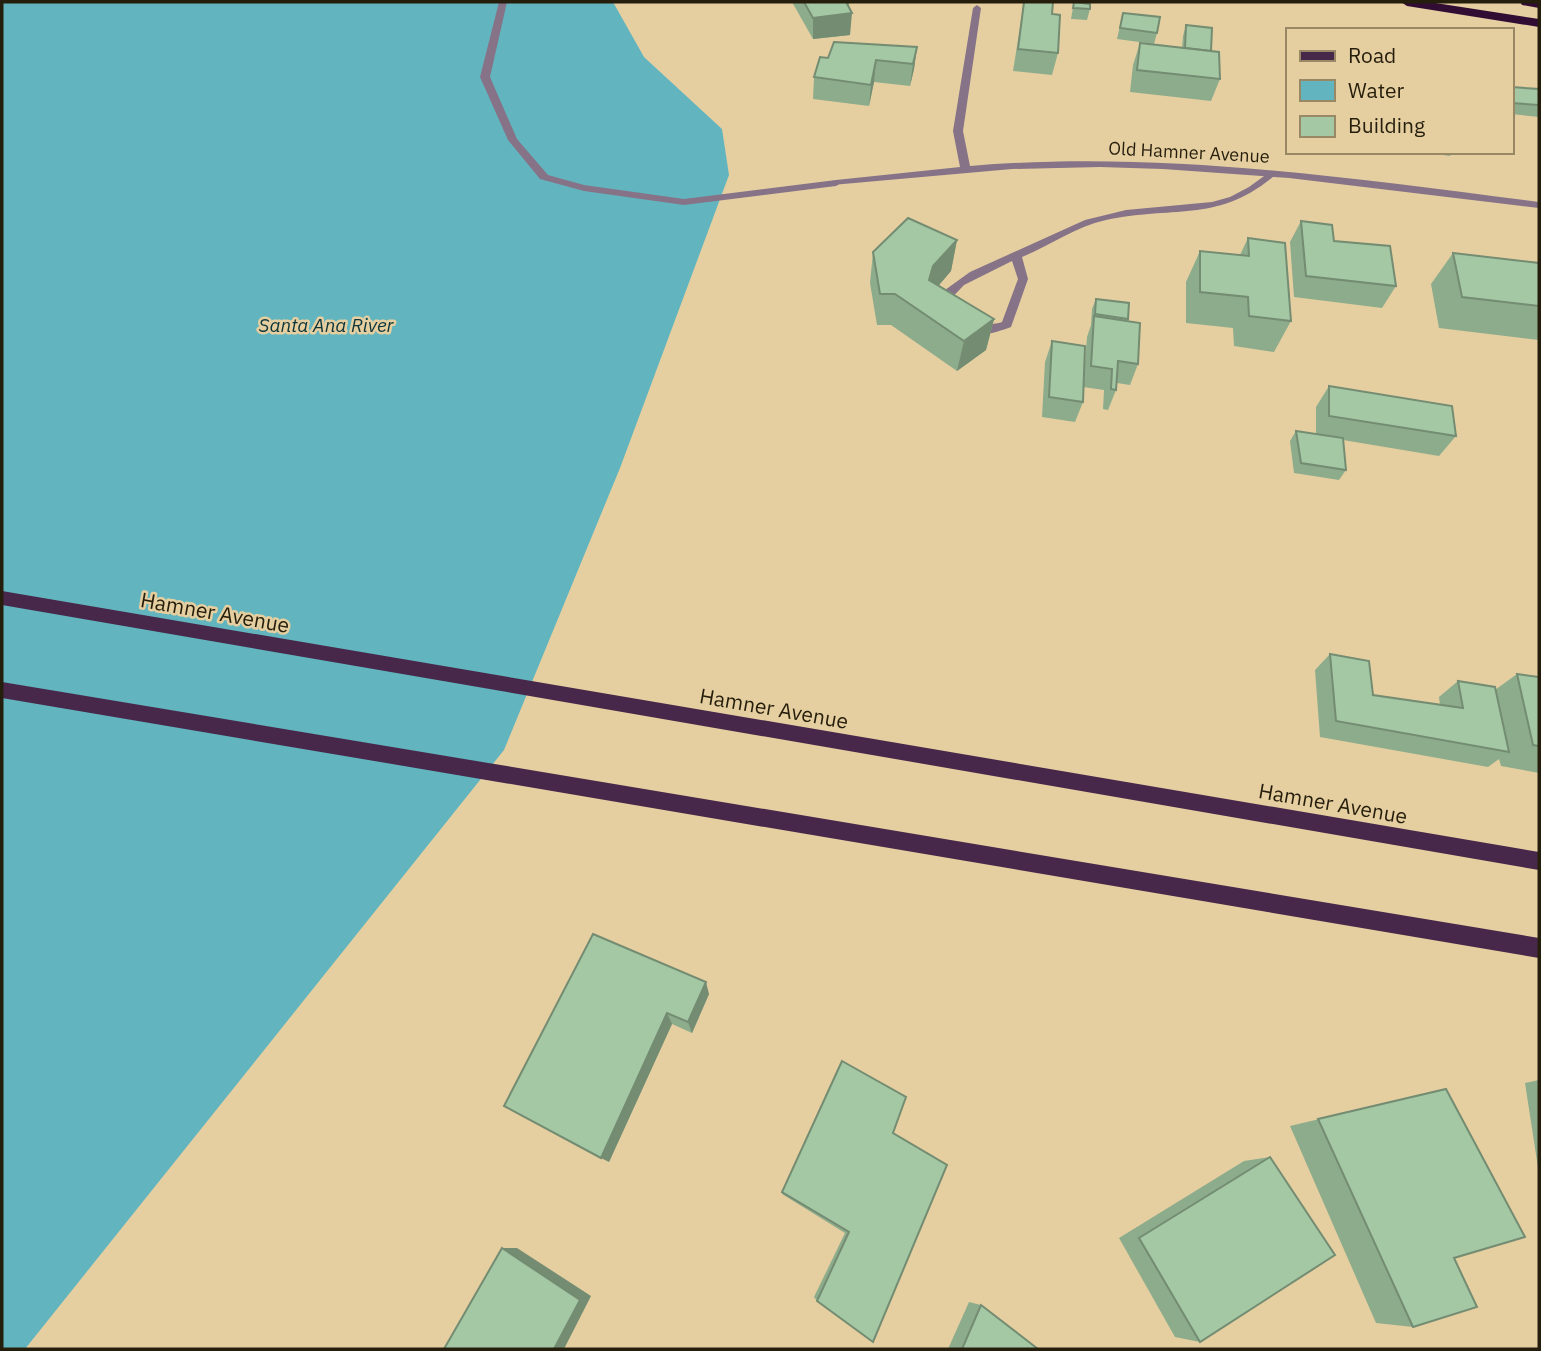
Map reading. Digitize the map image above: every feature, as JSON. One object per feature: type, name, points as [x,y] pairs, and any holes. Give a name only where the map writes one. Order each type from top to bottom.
[{"type":"highway","points":[[1407,2],[1539,23]]},
{"type":"highway","points":[[1526,2],[1539,4]]},
{"type":"main road","name":"Hamner Avenue","points":[[2,598],[1539,861]]},
{"type":"main road","points":[[2,690],[1539,948]]},
{"type":"street","name":"Old Hamner Avenue","points":[[503,2],[485,77],[513,140],[544,177],[584,188],[684,202],[836,183],[966,171],[1064,165],[1171,166],[1271,174],[1539,205]]},
{"type":"street","points":[[966,171],[958,131],[977,8]]},
{"type":"street","points":[[941,314],[938,305],[958,285],[1104,217],[1209,206],[1233,200],[1254,191],[1271,174]]},
{"type":"street","points":[[962,325],[991,330],[1007,324],[1023,279],[1016,256]]},
{"type":"water","name":"Santa Ana River","points":[[2,2],[613,2],[644,57],[722,129],[729,175],[620,468],[504,750],[25,1349],[2,1349]]},
{"type":"building","points":[[804,2],[846,2],[852,13],[813,18]]},
{"type":"building","points":[[1024,2],[1053,2],[1052,14],[1060,15],[1058,53],[1018,49]]},
{"type":"building","points":[[1074,2],[1090,4],[1090,9],[1073,8]]},
{"type":"building","points":[[1123,13],[1160,17],[1157,33],[1120,28]]},
{"type":"building","points":[[1186,25],[1212,28],[1211,51],[1185,48]]},
{"type":"building","points":[[834,42],[917,47],[913,64],[876,60],[871,85],[814,77],[820,57],[828,58]]},
{"type":"building","points":[[1140,43],[1219,52],[1220,79],[1137,70]]},
{"type":"building","points":[[1513,87],[1539,89],[1539,105],[1513,103]]},
{"type":"building","points":[[908,218],[957,240],[933,266],[929,280],[994,319],[964,341],[895,294],[880,294],[873,252]]},
{"type":"building","points":[[1301,221],[1332,225],[1334,241],[1390,246],[1396,286],[1306,276]]},
{"type":"building","points":[[1248,238],[1285,243],[1291,321],[1249,316],[1248,297],[1200,292],[1200,251],[1249,256]]},
{"type":"building","points":[[1453,253],[1539,263],[1539,306],[1462,297]]},
{"type":"building","points":[[1096,299],[1129,303],[1128,319],[1095,314]]},
{"type":"building","points":[[1094,316],[1140,323],[1138,364],[1118,361],[1116,390],[1111,389],[1112,369],[1091,366]]},
{"type":"building","points":[[1052,341],[1085,346],[1083,402],[1049,397]]},
{"type":"building","points":[[1329,386],[1452,406],[1456,436],[1329,416]]},
{"type":"building","points":[[1296,431],[1343,438],[1346,470],[1301,463]]},
{"type":"building","points":[[1330,654],[1369,661],[1373,695],[1463,708],[1458,681],[1495,687],[1509,752],[1336,721]]},
{"type":"building","points":[[1517,674],[1539,677],[1539,746],[1533,745]]},
{"type":"building","points":[[593,934],[706,982],[688,1022],[667,1013],[601,1158],[504,1106]]},
{"type":"building","points":[[842,1061],[906,1097],[893,1133],[947,1165],[873,1342],[817,1301],[849,1232],[782,1192]]},
{"type":"building","points":[[1446,1089],[1525,1237],[1454,1258],[1477,1307],[1413,1327],[1318,1119]]},
{"type":"building","points":[[1270,1157],[1335,1255],[1200,1342],[1139,1238]]},
{"type":"building","points":[[502,1248],[580,1300],[554,1349],[444,1349]]},
{"type":"building","points":[[981,1305],[1038,1349],[962,1349]]}]
